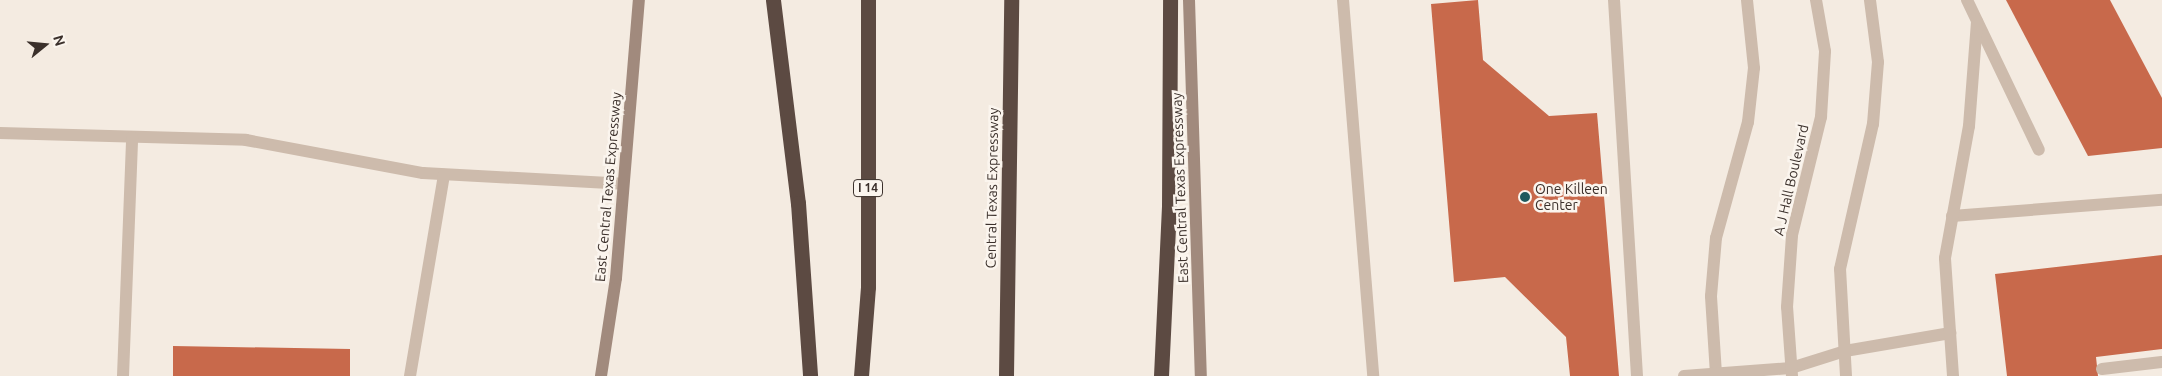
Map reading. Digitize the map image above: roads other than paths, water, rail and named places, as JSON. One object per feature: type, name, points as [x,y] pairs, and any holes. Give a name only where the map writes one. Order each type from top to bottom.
[{"type":"highway","points":[[772,0],[798,203],[810,376]]},
{"type":"highway","name":"I 14","points":[[861,376],[868,287],[868,0]]},
{"type":"highway","name":"Central Texas Expressway","points":[[1006,376],[1011,0]]},
{"type":"highway","points":[[1161,376],[1169,206],[1170,0]]},
{"type":"main road","name":"East Central Texas Expressway","points":[[601,376],[616,278],[639,0]]},
{"type":"main road","name":"East Central Texas Expressway","points":[[1189,0],[1201,376]]},
{"type":"street","points":[[1343,0],[1373,376]]},
{"type":"street","points":[[1614,0],[1637,376]]},
{"type":"street","points":[[1716,374],[1711,296],[1716,238],[1748,122],[1754,68],[1747,0]]},
{"type":"street","name":"A J Hall Boulevard","points":[[1792,372],[1787,307],[1792,235],[1821,117],[1825,52],[1816,0]]},
{"type":"street","points":[[1846,376],[1840,269],[1873,124],[1878,62],[1870,0]]},
{"type":"street","points":[[1967,0],[2039,150]]},
{"type":"street","points":[[1953,376],[1945,258],[1969,126],[1977,21]]},
{"type":"street","points":[[0,133],[246,140],[444,174],[623,184]]},
{"type":"street","points":[[123,376],[132,137]]},
{"type":"street","points":[[410,376],[444,174]]},
{"type":"street","points":[[1952,216],[2162,200]]},
{"type":"street","points":[[1684,376],[1792,372],[1845,351],[1950,333]]},
{"type":"street","points":[[2102,369],[2162,362]]},
{"type":"place","name":"One Killeen Center","points":[[1525,197]]}]
